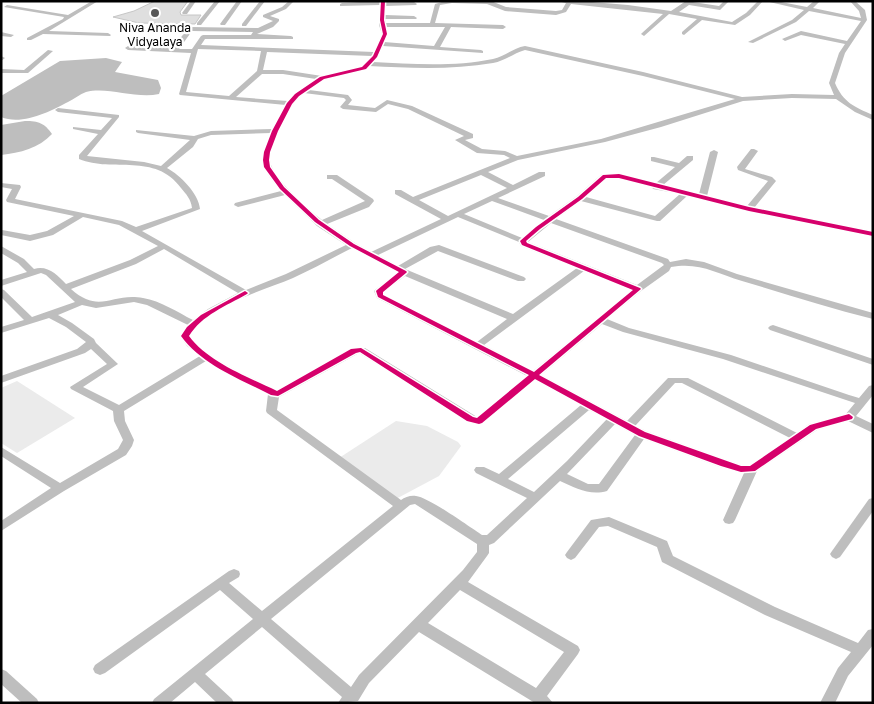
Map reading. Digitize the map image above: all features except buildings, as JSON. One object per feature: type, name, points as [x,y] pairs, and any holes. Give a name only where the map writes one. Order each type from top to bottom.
[{"type":"street","points":[[1,11],[8,8],[15,1]]},
{"type":"street","points":[[29,39],[96,1]]},
{"type":"street","points":[[185,13],[194,1]]},
{"type":"street","points":[[199,24],[218,1]]},
{"type":"street","points":[[223,24],[240,1]]},
{"type":"street","points":[[244,25],[263,1]]},
{"type":"street","points":[[175,50],[190,29],[259,30],[272,26],[277,20],[265,16],[284,8],[292,1]]},
{"type":"street","points":[[559,1],[674,13],[733,24],[748,14],[761,1]]},
{"type":"street","points":[[674,13],[689,2],[720,8],[727,1]]},
{"type":"street","points":[[767,1],[864,20]]},
{"type":"street","points":[[751,42],[794,21],[818,1]]},
{"type":"street","points":[[852,1],[862,10],[864,20],[842,54],[832,83],[838,97],[857,111],[873,118]]},
{"type":"street","points":[[432,25],[438,4],[488,2],[505,9],[556,13],[564,10],[570,3]]},
{"type":"street","points":[[342,5],[354,3],[414,4]]},
{"type":"street","points":[[260,72],[283,72],[322,78],[355,71],[369,64],[385,34],[382,21],[383,3]]},
{"type":"street","points":[[8,8],[61,14],[67,17]]},
{"type":"street","points":[[644,34],[667,13]]},
{"type":"street","points":[[382,21],[414,18]]},
{"type":"street","points":[[684,33],[701,18]]},
{"type":"street","points":[[382,21],[448,27],[503,27]]},
{"type":"street","points":[[437,48],[448,27]]},
{"type":"street","points":[[254,37],[254,34],[259,30]]},
{"type":"street","points":[[43,32],[108,35]]},
{"type":"street","points":[[785,40],[801,33],[848,43]]},
{"type":"street","points":[[1,34],[11,35]]},
{"type":"street","points":[[290,103],[182,94],[196,49],[203,37],[291,38]]},
{"type":"street","points":[[381,44],[481,52]]},
{"type":"street","points":[[128,48],[376,54]]},
{"type":"street","points":[[369,64],[424,66],[484,62],[502,59],[525,48],[742,99]]},
{"type":"street","points":[[231,98],[260,72],[264,50]]},
{"type":"street","points":[[1,71],[26,72],[50,51]]},
{"type":"street","points":[[322,78],[302,91],[290,103],[275,131],[267,152],[267,167],[286,192],[320,224],[352,245],[402,271],[514,318]]},
{"type":"street","points":[[302,91],[346,96],[349,100],[343,107],[376,110],[387,102],[410,107],[470,136],[459,140],[480,151],[505,152],[516,158]]},
{"type":"street","points":[[413,200],[516,158],[579,148],[742,99],[792,96],[838,97]]},
{"type":"street","points":[[58,110],[116,116],[82,157],[88,160],[131,163],[161,169],[178,177],[197,206],[196,209],[136,230]]},
{"type":"street","points":[[74,128],[102,132]]},
{"type":"street","points":[[138,131],[194,138],[211,133],[275,131]]},
{"type":"street","points":[[161,169],[190,146],[194,138]]},
{"type":"street","points":[[749,209],[772,181],[742,170],[741,167],[754,150]]},
{"type":"street","points":[[702,198],[714,152]]},
{"type":"street","points":[[656,187],[690,158]]},
{"type":"street","points":[[654,159],[680,166]]},
{"type":"street","points":[[481,172],[513,188]]},
{"type":"street","points":[[372,255],[542,174]]},
{"type":"street","points":[[523,241],[524,238],[580,198],[605,176],[618,176],[749,209],[873,234]]},
{"type":"street","points":[[320,224],[366,205],[370,200],[334,177],[330,177]]},
{"type":"street","points":[[1,185],[17,187],[10,198],[1,203]]},
{"type":"street","points":[[238,205],[286,192]]},
{"type":"street","points":[[398,192],[448,218]]},
{"type":"street","points":[[580,198],[657,219],[684,194]]},
{"type":"street","points":[[10,198],[15,201],[117,222],[136,230],[245,293]]},
{"type":"street","points":[[491,198],[551,218],[665,261],[668,265]]},
{"type":"street","points":[[2,233],[30,238],[50,233],[83,214]]},
{"type":"street","points":[[462,216],[523,241],[524,244],[638,289]]},
{"type":"street","points":[[352,245],[289,276],[245,293],[194,324],[185,336],[207,356],[274,393],[283,393],[359,350],[470,419],[478,421],[638,289],[666,269],[668,265],[686,262],[701,264],[743,279],[873,316]]},
{"type":"street","points":[[65,288],[133,262],[164,246]]},
{"type":"street","points":[[521,279],[439,248],[433,248],[379,291],[380,296],[534,374],[642,434],[724,464],[741,469],[752,469]]},
{"type":"street","points":[[1,249],[15,257],[32,272]]},
{"type":"street","points":[[477,346],[584,267]]},
{"type":"street","points":[[1,283],[41,270],[49,272],[82,302],[102,306],[133,300],[146,301],[194,324]]},
{"type":"street","points":[[1,292],[29,320]]},
{"type":"street","points":[[1,330],[50,315],[82,302]]},
{"type":"street","points":[[50,315],[69,325],[91,341],[112,364],[75,387],[119,409]]},
{"type":"street","points":[[600,320],[626,330],[728,357],[846,398],[863,402]]},
{"type":"street","points":[[773,328],[873,362]]},
{"type":"street","points":[[1,380],[81,351],[92,344]]},
{"type":"street","points":[[119,409],[207,356]]},
{"type":"street","points":[[628,427],[668,384],[677,379],[692,384],[797,437]]},
{"type":"street","points":[[729,520],[752,469],[814,427],[849,417],[873,388]]},
{"type":"street","points":[[274,393],[271,411],[401,506]]},
{"type":"street","points":[[501,479],[588,405]]},
{"type":"street","points":[[1,527],[60,488],[122,452],[129,445],[130,441],[119,418],[119,409]]},
{"type":"street","points":[[849,417],[873,429]]},
{"type":"street","points":[[159,703],[407,501],[416,500],[423,503],[483,541],[490,540],[559,475],[613,419]]},
{"type":"street","points":[[559,475],[588,488],[597,490],[603,488],[642,434]]},
{"type":"street","points":[[1,451],[60,488]]},
{"type":"street","points":[[480,470],[536,497]]},
{"type":"street","points":[[836,554],[873,502]]},
{"type":"street","points":[[572,555],[595,523],[609,521],[663,544],[667,559],[770,611],[869,642],[843,672],[827,703]]},
{"type":"street","points":[[220,583],[349,700],[364,679],[459,583],[483,553],[483,541]]},
{"type":"street","points":[[100,669],[234,574]]},
{"type":"street","points":[[418,624],[542,700],[573,650],[459,583]]},
{"type":"street","points":[[195,673],[227,703]]},
{"type":"street","points":[[1,675],[26,701]]},
{"type":"shaded area","points":[[106,58],[122,62],[115,72],[158,80],[161,88],[159,94],[140,95],[103,90],[94,91],[84,93],[61,106],[27,119],[18,120],[1,117],[1,96],[60,61]]},
{"type":"shaded area","points":[[25,121],[41,123],[52,134],[41,143],[29,149],[1,155],[1,125]]},
{"type":"shaded area","points":[[17,381],[75,418],[17,453],[1,443],[1,388]]},
{"type":"shaded area","points":[[396,421],[427,426],[458,442],[461,446],[439,476],[394,500],[339,458]]},
{"type":"cycle path","points":[[383,1],[382,20],[385,34],[375,56],[364,68],[322,78],[297,95],[290,103],[275,131],[266,160],[267,167],[282,188],[317,221],[352,245],[404,272],[379,291],[380,296],[534,375],[642,434],[741,469],[752,469],[813,427],[849,417]]},
{"type":"cycle path","points":[[245,293],[203,316],[185,336],[200,352],[225,368],[278,394],[354,351],[361,350],[470,419],[479,421],[638,289],[524,244],[523,241],[580,198],[605,176],[619,176],[749,209],[873,234]]},
{"type":"place","name":"Niva Ananda Vidyalaya","points":[[155,13]]}]
